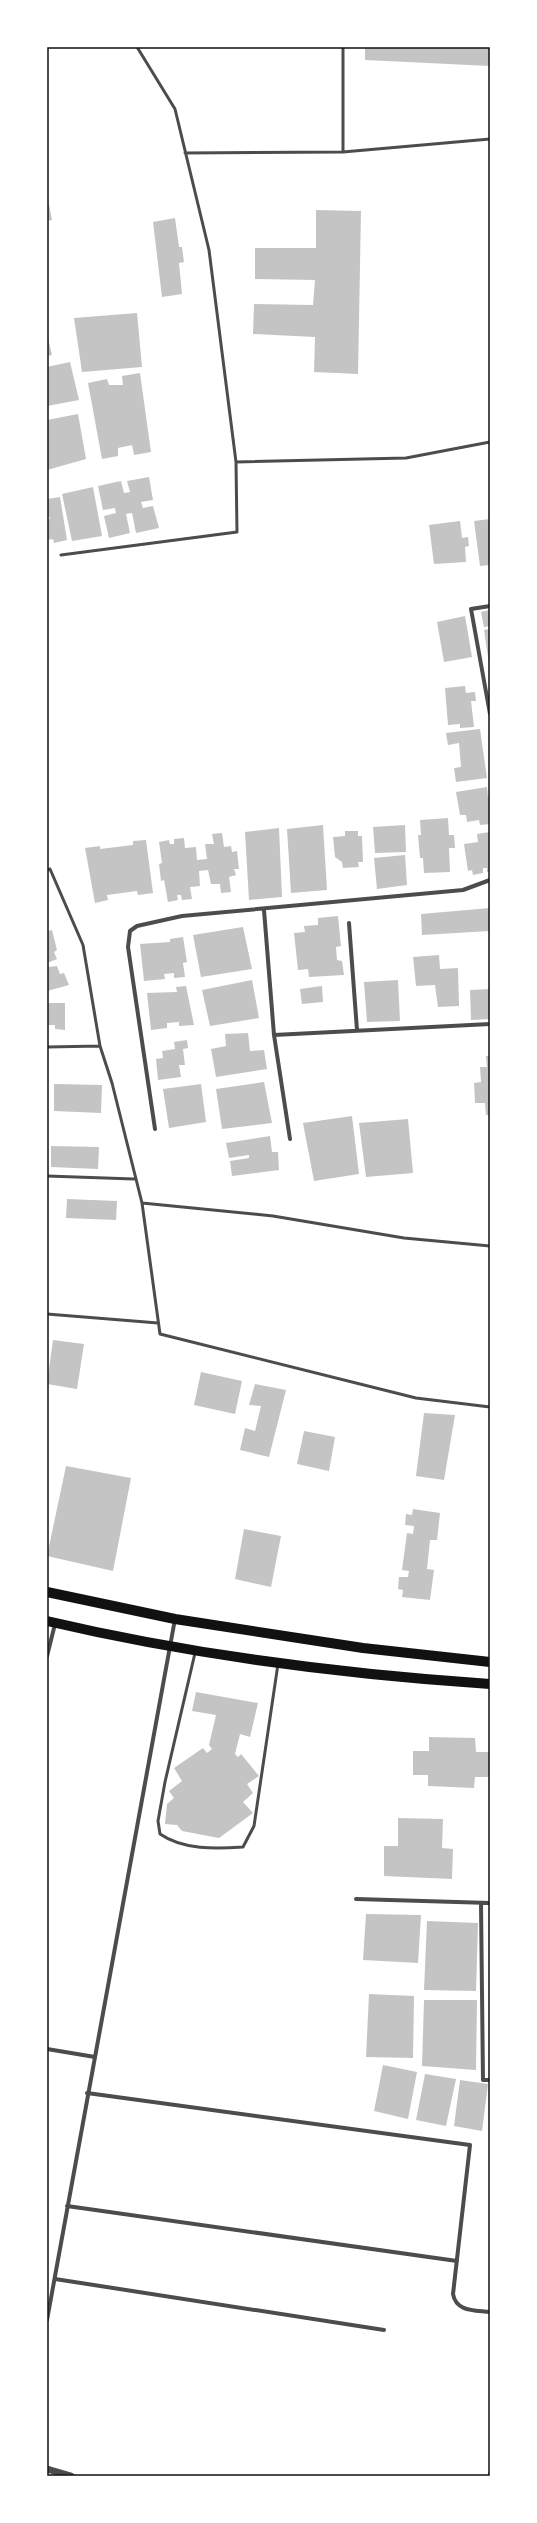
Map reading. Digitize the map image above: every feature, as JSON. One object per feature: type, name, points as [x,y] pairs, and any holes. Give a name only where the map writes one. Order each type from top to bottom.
[{"type":"main road","points":[[47,1592],[175,1619],[363,1648],[490,1662]]},
{"type":"main road","points":[[51,1622],[196,1650],[278,1663],[386,1677],[490,1684]]},
{"type":"street","points":[[490,606],[471,609],[490,714]]},
{"type":"street","points":[[484,682],[490,681]]},
{"type":"street","points":[[155,1129],[128,947],[130,931],[136,926],[182,916],[264,910],[463,890],[490,880]]},
{"type":"street","points":[[264,910],[274,1034],[290,1139]]},
{"type":"street","points":[[349,923],[357,1030]]},
{"type":"street","points":[[274,1034],[490,1024]]},
{"type":"street","points":[[47,2320],[87,2093],[95,2057],[175,1619]]},
{"type":"street","points":[[47,1656],[51,1622]]},
{"type":"street","points":[[356,1899],[490,1903]]},
{"type":"street","points":[[481,1903],[482,2080],[490,2080]]},
{"type":"street","points":[[47,2048],[95,2057]]},
{"type":"street","points":[[87,2093],[470,2145],[458,2261],[453,2294],[454,2302],[460,2307],[490,2312]]},
{"type":"street","points":[[67,2206],[458,2261]]},
{"type":"street","points":[[54,2279],[384,2330]]},
{"type":"street","points":[[47,2469],[71,2476]]},
{"type":"lane","points":[[61,555],[237,532],[236,462],[209,250],[175,110],[137,47]]},
{"type":"lane","points":[[343,47],[343,152]]},
{"type":"lane","points":[[186,153],[343,152],[490,139]]},
{"type":"lane","points":[[236,462],[406,458],[490,442]]},
{"type":"lane","points":[[47,870],[50,869],[83,945],[100,1046],[112,1083],[134,1179],[142,1203],[160,1334],[416,1398],[490,1407]]},
{"type":"lane","points":[[47,1047],[100,1046]]},
{"type":"lane","points":[[47,1176],[134,1179]]},
{"type":"lane","points":[[142,1203],[273,1216],[404,1238],[490,1246]]},
{"type":"lane","points":[[47,1314],[158,1323]]},
{"type":"lane","points":[[196,1650],[183,1701],[158,1821],[160,1834],[173,1842],[220,1849],[243,1847],[254,1826],[278,1663]]},
{"type":"building","points":[[365,47],[490,47],[490,66],[365,60]]},
{"type":"building","points":[[47,194],[52,220],[47,221]]},
{"type":"building","points":[[316,210],[361,211],[358,374],[314,372],[315,337],[253,334],[254,304],[313,305],[315,280],[255,279],[255,248],[316,248]]},
{"type":"building","points":[[175,218],[179,247],[182,247],[184,262],[179,263],[182,294],[162,297],[153,222]]},
{"type":"building","points":[[137,313],[142,367],[82,372],[74,318]]},
{"type":"building","points":[[47,334],[52,355],[47,356]]},
{"type":"building","points":[[70,362],[79,400],[47,406],[47,367]]},
{"type":"building","points":[[140,373],[151,452],[134,455],[132,445],[118,448],[118,456],[102,459],[88,383],[107,379],[109,385],[123,385],[122,376]]},
{"type":"building","points":[[78,414],[86,459],[47,470],[47,420]]},
{"type":"building","points":[[149,477],[153,500],[141,502],[143,508],[153,506],[159,528],[136,533],[132,513],[126,514],[130,533],[109,538],[104,516],[116,513],[115,508],[103,510],[98,486],[121,481],[124,493],[130,492],[127,481]]},
{"type":"building","points":[[93,487],[102,536],[72,541],[62,494]]},
{"type":"building","points":[[60,497],[67,540],[54,543],[53,539],[47,540],[47,520],[50,519],[47,513],[47,499]]},
{"type":"building","points":[[490,519],[490,565],[480,566],[474,521]]},
{"type":"building","points":[[460,521],[462,538],[468,537],[469,546],[465,547],[466,562],[434,564],[429,525]]},
{"type":"building","points":[[490,610],[490,626],[484,627],[481,612]]},
{"type":"building","points":[[465,616],[472,657],[444,662],[437,622]]},
{"type":"building","points":[[490,629],[490,664],[489,664],[484,630]]},
{"type":"building","points":[[465,686],[466,693],[475,692],[476,701],[471,701],[474,727],[460,728],[460,724],[448,725],[445,688]]},
{"type":"building","points":[[480,729],[487,778],[456,782],[454,768],[461,767],[459,743],[448,745],[446,733]]},
{"type":"building","points":[[487,787],[488,797],[490,797],[490,824],[480,825],[479,820],[467,822],[466,815],[460,815],[456,792]]},
{"type":"building","points":[[448,818],[449,835],[454,835],[455,848],[449,848],[450,872],[424,873],[423,858],[420,858],[418,835],[421,835],[420,820]]},
{"type":"building","points":[[323,825],[327,890],[291,893],[287,829]]},
{"type":"building","points":[[405,825],[406,852],[375,853],[373,827]]},
{"type":"building","points":[[279,828],[282,897],[249,900],[245,832]]},
{"type":"building","points":[[345,831],[358,831],[358,836],[362,836],[363,862],[358,862],[359,867],[343,868],[342,862],[335,857],[333,837],[345,836]]},
{"type":"building","points":[[490,832],[490,872],[487,872],[487,868],[483,868],[483,873],[473,875],[472,870],[468,871],[464,844],[478,842],[477,834]]},
{"type":"building","points":[[222,833],[224,847],[231,846],[232,852],[237,851],[239,869],[234,869],[236,875],[229,877],[231,892],[221,893],[220,884],[211,884],[208,870],[199,871],[200,886],[190,887],[192,899],[182,900],[181,895],[177,895],[178,900],[168,902],[164,880],[161,881],[159,864],[162,863],[159,842],[169,840],[170,844],[174,844],[174,839],[184,838],[185,848],[196,847],[197,860],[207,859],[205,844],[214,844],[212,834]]},
{"type":"building","points":[[146,840],[153,893],[138,895],[137,891],[107,895],[108,900],[95,903],[85,848],[100,846],[100,849],[133,845],[133,841]]},
{"type":"building","points":[[405,855],[407,885],[377,889],[374,858]]},
{"type":"building","points":[[490,908],[490,931],[422,935],[421,914]]},
{"type":"building","points":[[338,916],[341,946],[336,947],[337,960],[342,961],[344,975],[309,977],[308,969],[298,970],[294,933],[305,932],[304,926],[318,925],[318,918]]},
{"type":"building","points":[[243,927],[252,969],[201,977],[193,935]]},
{"type":"building","points":[[52,930],[57,950],[54,952],[57,959],[47,963],[47,931]]},
{"type":"building","points":[[183,937],[187,962],[183,963],[185,977],[174,978],[174,973],[164,974],[165,979],[144,981],[140,944],[170,942],[170,939]]},
{"type":"building","points":[[439,955],[440,969],[458,968],[459,1006],[438,1007],[435,985],[416,986],[413,957]]},
{"type":"building","points":[[47,963],[49,967],[57,966],[60,974],[64,973],[69,985],[47,991]]},
{"type":"building","points":[[252,980],[259,1018],[210,1026],[202,990]]},
{"type":"building","points":[[398,980],[400,1021],[367,1022],[364,982]]},
{"type":"building","points":[[186,986],[194,1025],[179,1026],[179,1022],[167,1023],[167,1028],[151,1030],[147,993],[177,992],[176,987]]},
{"type":"building","points":[[322,986],[323,1002],[302,1004],[300,989]]},
{"type":"building","points":[[490,989],[490,1019],[471,1020],[470,990]]},
{"type":"building","points":[[47,1003],[65,1003],[65,1030],[55,1029],[55,1025],[47,1025]]},
{"type":"building","points":[[248,1033],[250,1051],[264,1050],[267,1069],[216,1077],[211,1049],[226,1046],[225,1034]]},
{"type":"building","points":[[187,1040],[188,1048],[183,1049],[185,1065],[179,1065],[181,1077],[158,1080],[156,1059],[163,1058],[162,1051],[175,1049],[174,1042]]},
{"type":"building","points":[[486,1056],[490,1056],[490,1115],[486,1115],[485,1103],[475,1103],[474,1083],[481,1082],[480,1067],[487,1067]]},
{"type":"building","points":[[264,1082],[272,1123],[222,1129],[216,1089]]},
{"type":"building","points":[[54,1084],[102,1085],[101,1113],[54,1111]]},
{"type":"building","points":[[201,1084],[206,1122],[169,1128],[163,1089]]},
{"type":"building","points":[[352,1116],[359,1174],[314,1181],[303,1123]]},
{"type":"building","points":[[408,1119],[413,1173],[366,1177],[359,1123]]},
{"type":"building","points":[[270,1136],[272,1152],[278,1152],[279,1170],[232,1176],[230,1161],[249,1158],[249,1155],[229,1158],[226,1143]]},
{"type":"building","points":[[51,1146],[99,1147],[98,1169],[51,1167]]},
{"type":"building","points":[[67,1199],[117,1201],[116,1220],[66,1218]]},
{"type":"building","points":[[53,1340],[84,1344],[77,1389],[47,1384]]},
{"type":"building","points":[[201,1372],[242,1381],[235,1414],[194,1405]]},
{"type":"building","points":[[255,1384],[286,1390],[269,1457],[240,1450],[245,1428],[255,1431],[261,1406],[249,1405]]},
{"type":"building","points":[[424,1413],[455,1415],[444,1480],[416,1476]]},
{"type":"building","points":[[304,1431],[335,1437],[329,1471],[297,1464]]},
{"type":"building","points":[[66,1466],[131,1478],[113,1571],[47,1556]]},
{"type":"building","points":[[413,1509],[440,1513],[437,1540],[430,1540],[427,1569],[434,1570],[430,1600],[402,1597],[403,1590],[398,1589],[399,1577],[408,1577],[409,1571],[402,1570],[407,1533],[413,1534],[414,1526],[405,1525],[406,1514],[412,1515]]},
{"type":"building","points":[[244,1529],[281,1536],[271,1587],[235,1579]]},
{"type":"building","points":[[196,1692],[258,1703],[250,1737],[240,1734],[235,1754],[238,1757],[241,1754],[259,1776],[247,1784],[253,1793],[243,1802],[253,1813],[219,1838],[182,1831],[177,1825],[165,1824],[167,1804],[174,1798],[169,1791],[182,1781],[174,1768],[203,1748],[207,1753],[212,1749],[209,1745],[216,1715],[192,1711]]},
{"type":"building","points":[[429,1737],[475,1738],[476,1752],[490,1752],[490,1777],[475,1777],[474,1788],[428,1786],[428,1775],[413,1775],[413,1751],[429,1751]]},
{"type":"building","points":[[398,1818],[443,1819],[442,1848],[453,1849],[452,1879],[384,1876],[384,1846],[398,1846]]},
{"type":"building","points":[[366,1914],[421,1915],[418,1963],[363,1960]]},
{"type":"building","points":[[427,1921],[478,1923],[476,1991],[424,1990]]},
{"type":"building","points":[[369,1994],[414,1996],[413,2058],[366,2057]]},
{"type":"building","points":[[424,2000],[477,2000],[476,2070],[422,2066]]},
{"type":"building","points":[[383,2065],[417,2072],[408,2119],[374,2111]]},
{"type":"building","points":[[425,2074],[456,2079],[446,2126],[416,2120]]},
{"type":"building","points":[[460,2080],[488,2084],[482,2131],[454,2126]]}]
